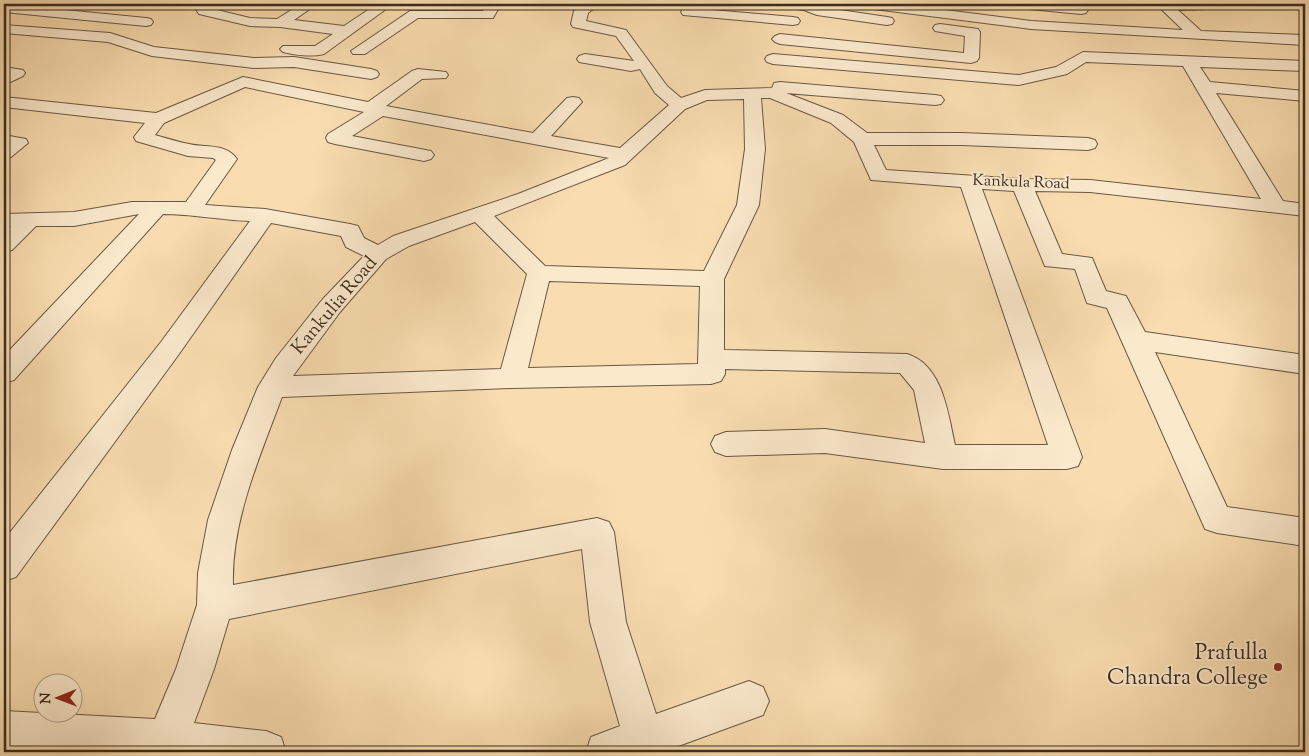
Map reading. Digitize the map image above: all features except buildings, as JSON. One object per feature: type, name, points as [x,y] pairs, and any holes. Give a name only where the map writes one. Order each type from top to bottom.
[{"type":"street","points":[[200,4],[204,11],[250,22],[280,23],[347,31]]},
{"type":"street","points":[[280,23],[310,4]]},
{"type":"street","points":[[243,82],[254,63],[283,49],[318,52],[386,4]]},
{"type":"street","points":[[359,51],[415,14],[432,9],[488,15],[494,4]]},
{"type":"street","points":[[593,4],[581,11],[578,24],[621,33],[645,64],[661,89],[679,105]]},
{"type":"street","points":[[780,39],[971,58],[973,32],[817,11],[808,5],[786,4]]},
{"type":"street","points":[[866,4],[914,7],[1031,25],[1305,40]]},
{"type":"street","points":[[1019,4],[1095,12]]},
{"type":"street","points":[[1025,4],[1026,13],[1031,25]]},
{"type":"street","points":[[272,387],[512,378],[711,374],[712,279],[748,205],[755,150],[777,42],[808,5]]},
{"type":"street","points":[[1197,35],[1165,5],[1200,6]]},
{"type":"street","points":[[4,8],[146,22]]},
{"type":"street","points":[[688,12],[793,21]]},
{"type":"street","points":[[4,29],[110,38],[152,51],[254,63],[294,62],[371,74]]},
{"type":"street","points":[[773,60],[1019,80],[1061,71],[1083,57],[1305,66]]},
{"type":"street","points":[[585,58],[631,66],[645,64]]},
{"type":"street","points":[[1189,62],[1276,207]]},
{"type":"street","points":[[4,72],[16,73],[4,80]]},
{"type":"street","points":[[424,155],[335,138],[418,74],[440,75]]},
{"type":"street","points":[[4,102],[158,119],[243,82],[375,109],[625,155]]},
{"type":"street","points":[[1204,86],[1305,96]]},
{"type":"street","name":"Kankulia Road","points":[[163,746],[195,669],[215,605],[215,573],[224,520],[247,450],[272,387],[286,365],[331,306],[378,254],[401,241],[578,178],[618,161],[679,105],[704,94],[766,91],[935,100]]},
{"type":"street","name":"Kankula Road","points":[[766,91],[838,119],[862,139],[878,176],[1022,185],[1090,186],[1305,210]]},
{"type":"street","points":[[538,139],[573,102]]},
{"type":"street","points":[[158,119],[144,138],[188,150],[218,152],[227,159],[192,208]]},
{"type":"street","points":[[862,139],[961,139],[1088,144]]},
{"type":"street","points":[[4,141],[19,143],[4,152]]},
{"type":"street","points":[[726,444],[825,441],[943,456],[1067,457],[969,182]]},
{"type":"street","points":[[1022,185],[1053,261],[1084,263],[1096,297],[1117,302],[1217,519],[1305,532]]},
{"type":"street","points":[[4,220],[74,219],[132,208],[192,208],[214,213],[266,215],[350,231],[354,242],[378,254]]},
{"type":"street","points":[[4,373],[157,208]]},
{"type":"street","points":[[480,214],[539,274],[712,279]]},
{"type":"street","points":[[4,566],[170,348],[266,215]]},
{"type":"street","points":[[4,245],[30,220]]},
{"type":"street","points":[[512,378],[539,274]]},
{"type":"street","points":[[1136,340],[1305,364]]},
{"type":"street","points":[[711,359],[907,364],[927,386],[943,456]]},
{"type":"street","points":[[215,605],[597,532],[608,622],[644,738]]},
{"type":"street","points":[[606,752],[749,701]]},
{"type":"street","points":[[4,731],[163,746],[266,752]]},
{"type":"place","name":"Prafulla Chandra College","points":[[1278,667]]}]
